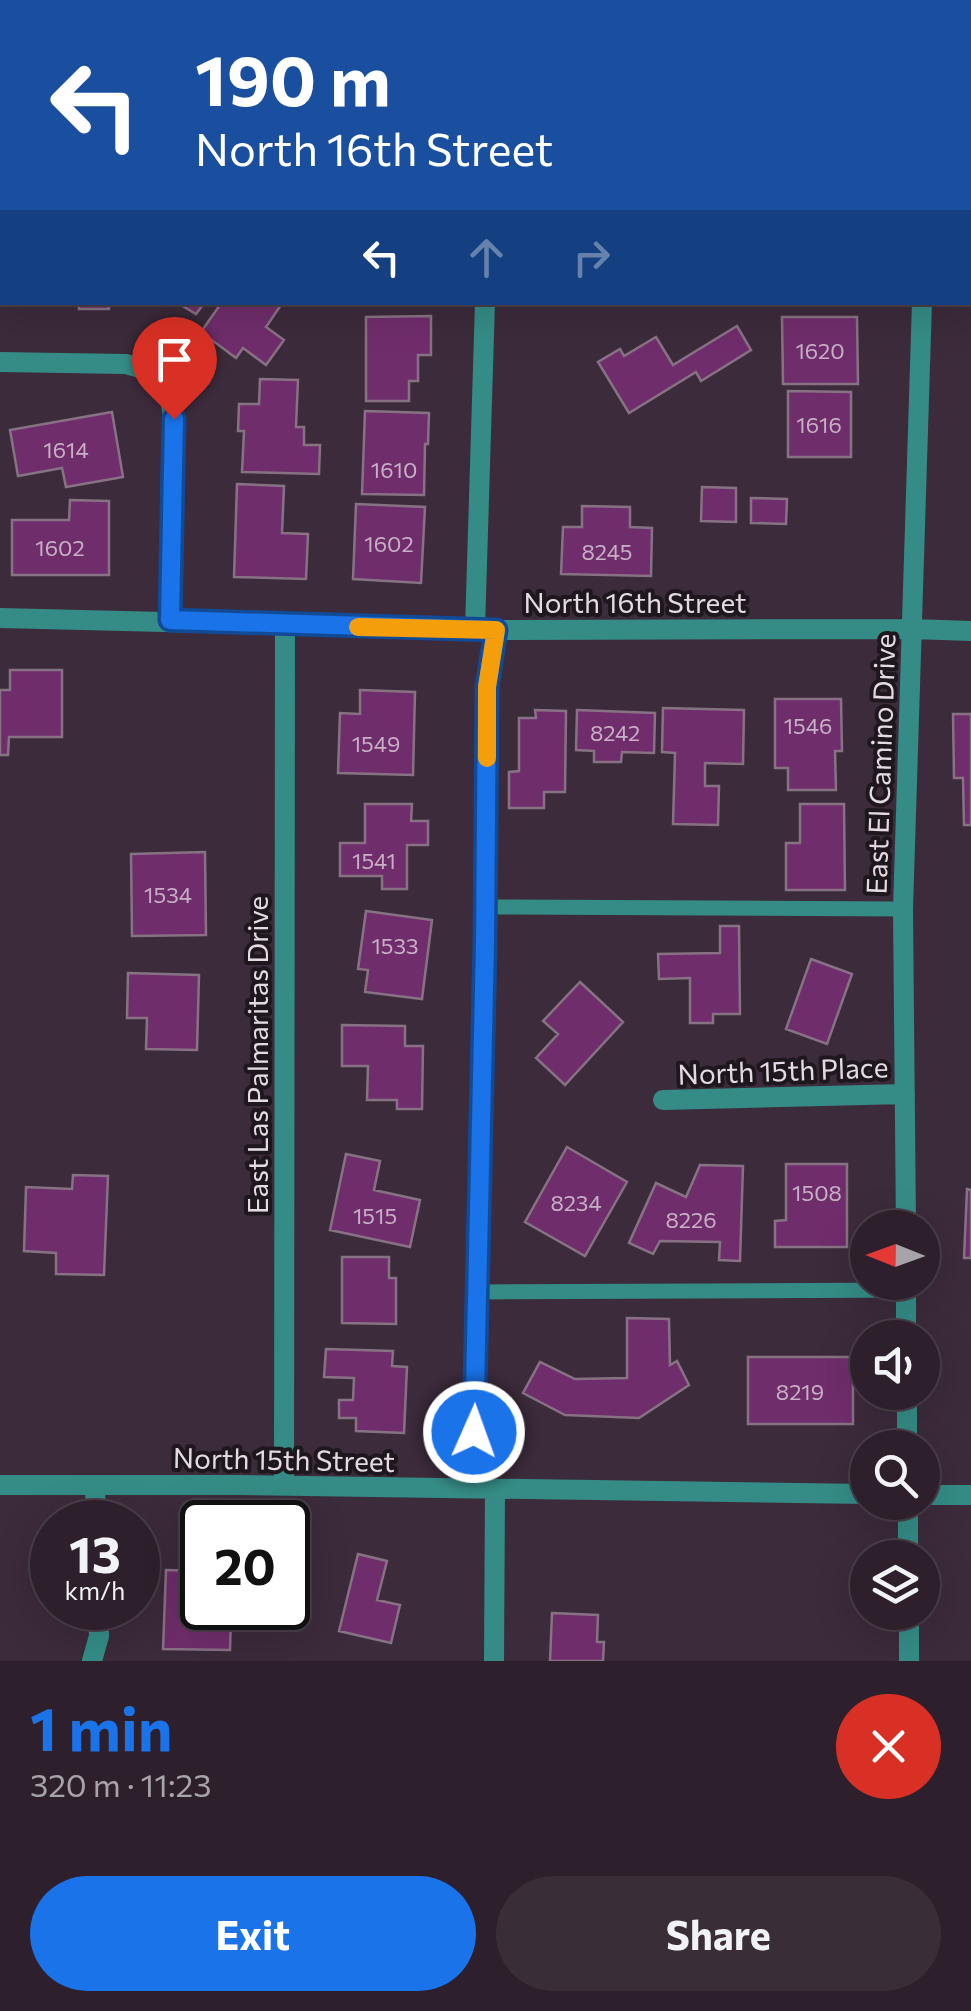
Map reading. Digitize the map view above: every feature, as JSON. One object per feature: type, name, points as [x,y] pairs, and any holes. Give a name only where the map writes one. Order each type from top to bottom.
[{"type":"street","points":[[485,305],[486,630]]},
{"type":"street","name":"East El Camino Drive","points":[[906,1210],[903,909],[922,305]]},
{"type":"street","points":[[0,362],[126,364],[145,369],[161,380],[172,397],[174,419],[170,620]]},
{"type":"street","name":"North 16th Street","points":[[0,618],[486,630],[971,631]]},
{"type":"street","name":"East Las Palmaritas Drive","points":[[284,1486],[285,625]]},
{"type":"street","name":"North 15th Place","points":[[662,1100],[905,1094]]},
{"type":"street","points":[[95,1484],[95,1500]]},
{"type":"street","name":"North 15th Street","points":[[0,1485],[850,1494]]},
{"type":"street","points":[[494,1661],[495,1489]]},
{"type":"street","points":[[940,1495],[971,1495]]},
{"type":"street","points":[[92,1661],[99,1630]]},
{"type":"street","points":[[908,1630],[909,1661]]},
{"type":"lane","points":[[472,1490],[486,907],[486,630]]},
{"type":"lane","points":[[486,907],[903,909]]},
{"type":"lane","points":[[479,1292],[850,1287]]},
{"type":"building","points":[[79,305],[109,305],[109,309],[79,309]]},
{"type":"building","points":[[181,305],[203,305],[196,314]]},
{"type":"building","points":[[220,305],[281,305],[266,327],[284,340],[266,365],[243,348],[236,358],[201,332]]},
{"type":"building","points":[[431,316],[431,355],[418,355],[418,381],[409,381],[409,401],[366,401],[366,317]]},
{"type":"building","points":[[782,317],[857,317],[858,384],[783,384]]},
{"type":"building","points":[[737,326],[751,350],[701,381],[696,372],[629,413],[598,362],[620,349],[624,356],[656,337],[673,365]]},
{"type":"building","points":[[260,379],[298,380],[296,427],[304,427],[304,445],[320,445],[319,474],[242,472],[244,431],[238,431],[239,404],[259,404]]},
{"type":"building","points":[[788,391],[851,392],[851,457],[788,457]]},
{"type":"building","points":[[365,411],[429,413],[424,495],[362,494]]},
{"type":"building","points":[[112,412],[123,477],[66,487],[62,468],[18,476],[10,430]]},
{"type":"building","points":[[237,484],[284,486],[282,533],[308,534],[306,579],[234,577]]},
{"type":"building","points":[[702,487],[736,488],[736,522],[701,521]]},
{"type":"building","points":[[751,498],[787,499],[786,524],[751,523]]},
{"type":"building","points":[[70,500],[109,501],[109,575],[12,575],[12,520],[69,520]]},
{"type":"building","points":[[356,504],[425,507],[421,583],[353,579]]},
{"type":"building","points":[[582,506],[630,507],[630,527],[652,528],[651,576],[561,574],[563,527],[582,527]]},
{"type":"building","points":[[10,670],[62,670],[62,737],[9,737],[8,755],[0,755],[0,690],[10,690]]},
{"type":"building","points":[[360,690],[415,692],[413,775],[338,773],[340,713],[360,714]]},
{"type":"building","points":[[775,699],[841,699],[842,751],[835,751],[836,790],[788,790],[788,768],[775,768]]},
{"type":"building","points":[[663,708],[744,710],[743,764],[705,763],[705,786],[719,786],[718,825],[673,824],[675,753],[662,752]]},
{"type":"building","points":[[535,710],[566,711],[565,792],[544,792],[544,808],[509,808],[509,772],[519,771],[519,718],[536,718]]},
{"type":"building","points":[[577,710],[655,713],[654,753],[622,752],[621,762],[594,762],[594,751],[576,750]]},
{"type":"building","points":[[953,714],[971,714],[971,825],[964,825],[963,778],[954,778]]},
{"type":"building","points":[[365,804],[412,804],[411,821],[428,821],[428,845],[407,845],[407,889],[382,889],[382,876],[340,876],[340,843],[365,843]]},
{"type":"building","points":[[800,804],[844,804],[845,890],[786,890],[786,843],[800,843]]},
{"type":"building","points":[[205,852],[206,935],[132,936],[131,854]]},
{"type":"building","points":[[366,911],[432,920],[422,999],[365,992],[368,970],[358,969]]},
{"type":"building","points":[[720,926],[739,926],[740,1014],[713,1014],[713,1023],[690,1023],[690,978],[659,979],[658,954],[720,953]]},
{"type":"building","points":[[811,959],[852,974],[827,1044],[786,1029]]},
{"type":"building","points":[[128,973],[199,975],[197,1050],[146,1049],[147,1018],[127,1018]]},
{"type":"building","points":[[580,982],[623,1022],[565,1085],[536,1058],[558,1034],[543,1021]]},
{"type":"building","points":[[342,1025],[405,1026],[405,1046],[423,1046],[422,1109],[397,1109],[397,1100],[367,1100],[368,1066],[342,1066]]},
{"type":"building","points":[[567,1147],[627,1182],[585,1256],[525,1222]]},
{"type":"building","points":[[346,1154],[380,1161],[374,1190],[420,1200],[410,1247],[330,1230]]},
{"type":"building","points":[[786,1164],[847,1164],[847,1247],[775,1247],[775,1221],[786,1220]]},
{"type":"building","points":[[700,1165],[743,1166],[740,1261],[719,1260],[720,1242],[660,1241],[653,1254],[629,1243],[656,1183],[686,1197]]},
{"type":"building","points":[[73,1175],[108,1176],[104,1275],[56,1274],[56,1253],[24,1251],[26,1187],[72,1189]]},
{"type":"building","points":[[967,1189],[971,1190],[971,1258],[964,1258]]},
{"type":"building","points":[[342,1257],[389,1257],[389,1278],[396,1278],[396,1324],[342,1323]]},
{"type":"building","points":[[627,1318],[669,1319],[670,1365],[677,1361],[689,1385],[639,1418],[565,1415],[523,1393],[540,1362],[575,1379],[627,1378]]},
{"type":"building","points":[[326,1349],[393,1351],[392,1366],[407,1367],[404,1433],[356,1431],[356,1418],[339,1418],[339,1400],[353,1400],[354,1378],[324,1377]]},
{"type":"building","points":[[748,1357],[850,1357],[853,1424],[748,1424]]},
{"type":"building","points":[[358,1554],[387,1561],[377,1600],[400,1605],[391,1643],[339,1631]]},
{"type":"building","points":[[166,1570],[180,1570],[180,1630],[231,1630],[230,1650],[163,1649]]},
{"type":"building","points":[[552,1613],[598,1615],[597,1642],[604,1642],[603,1661],[550,1661]]},
{"type":"slow traffic","points":[[358,627],[496,630],[487,687],[487,758]]},
{"type":"route","points":[[174,419],[170,620],[496,630],[487,687],[474,1432]]}]
